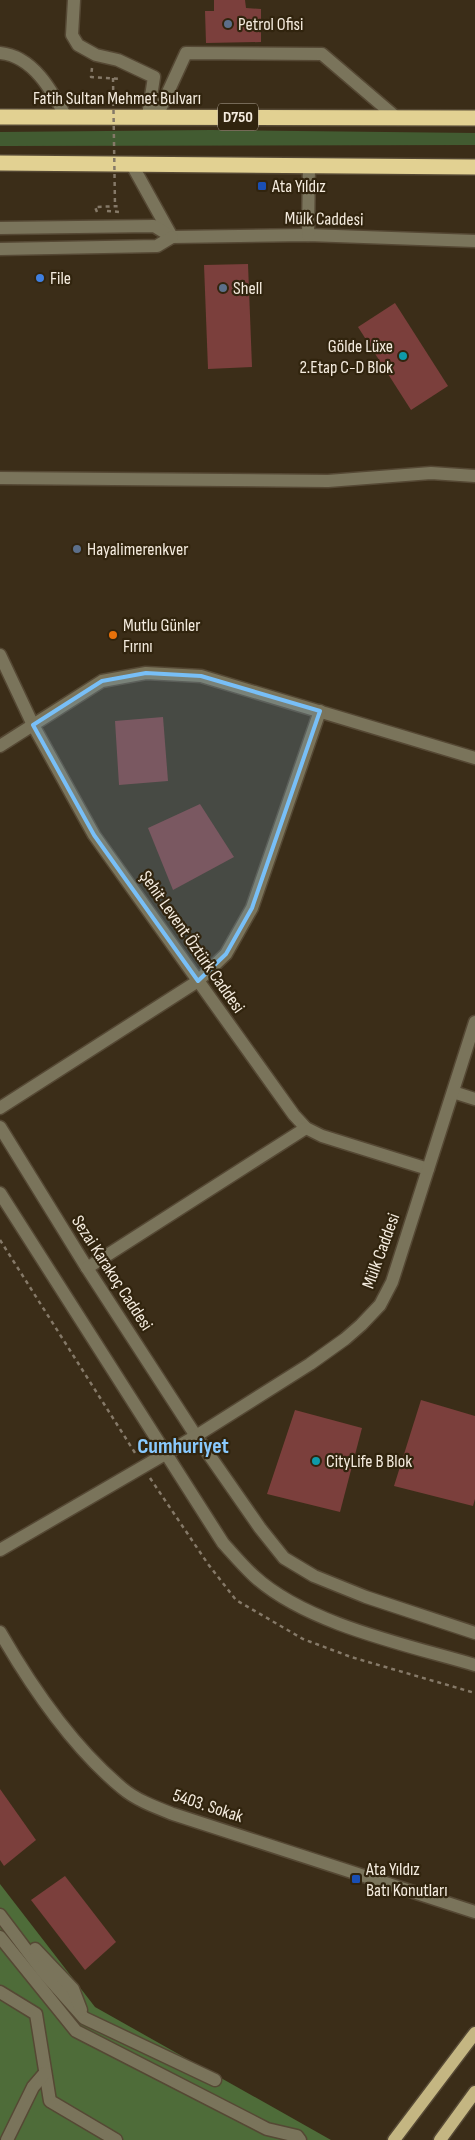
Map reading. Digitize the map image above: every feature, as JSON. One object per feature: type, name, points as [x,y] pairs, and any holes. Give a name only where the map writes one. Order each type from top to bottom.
[{"type":"highway","name":"Fatih Sultan Mehmet Bulvarı","points":[[0,117],[475,118]]},
{"type":"highway","points":[[0,163],[475,167]]},
{"type":"main road","points":[[394,2140],[475,2033]]},
{"type":"main road","points":[[440,2140],[475,2092]]},
{"type":"street","points":[[74,0],[72,35],[78,45],[96,55],[118,60],[154,78],[152,116]]},
{"type":"street","points":[[0,53],[19,59],[46,82],[66,117]]},
{"type":"street","points":[[152,116],[186,53],[322,54],[398,119]]},
{"type":"street","points":[[130,163],[172,237]]},
{"type":"street","points":[[308,235],[310,165]]},
{"type":"street","name":"Mülk Caddesi","points":[[0,228],[154,226],[172,237]]},
{"type":"street","name":"Mülk Caddesi","points":[[0,249],[157,246],[172,237],[308,235],[475,240]]},
{"type":"street","points":[[0,478],[328,481],[431,473],[475,476]]},
{"type":"street","name":"Şehit Levent Öztürk Caddesi","points":[[0,655],[33,725],[94,835],[306,1128],[322,1136],[428,1169]]},
{"type":"street","points":[[0,746],[102,682],[146,673],[201,676],[475,758]]},
{"type":"street","points":[[0,1108],[198,981],[226,954],[252,908],[320,711]]},
{"type":"street","name":"Mülk Caddesi","points":[[0,1550],[196,1436],[345,1339],[380,1305],[392,1282],[475,1022]]},
{"type":"street","points":[[453,1092],[475,1099]]},
{"type":"street","name":"Sezai Karakoç Caddesi","points":[[0,1127],[87,1268],[196,1436],[260,1528],[284,1558],[314,1576],[366,1597],[475,1633]]},
{"type":"street","points":[[87,1268],[306,1128]]},
{"type":"street","points":[[2,1199],[223,1543],[255,1577],[303,1609],[365,1633],[475,1665]]},
{"type":"street","name":"5403. Sokak","points":[[0,1632],[70,1738],[122,1789],[173,1814],[475,1912]]},
{"type":"street","points":[[0,1903],[27,1940],[73,1989],[84,2018]]},
{"type":"street","points":[[0,1915],[43,1972],[84,2018],[214,2080]]},
{"type":"street","points":[[0,1937],[76,2031],[267,2129],[298,2136],[300,2140]]},
{"type":"street","points":[[0,1992],[36,2014],[50,2101],[116,2140]]},
{"type":"street","points":[[7,2140],[33,2087],[46,2073]]},
{"type":"path","points":[[98,68],[91,68],[91,77],[120,79]]},
{"type":"path","points":[[113,78],[114,206]]},
{"type":"path","points":[[120,211],[95,212],[95,207],[121,206]]},
{"type":"path","points":[[0,1240],[126,1440]]},
{"type":"highlighted area","points":[[146,673],[201,676],[320,711],[252,908],[226,954],[198,981],[94,835],[33,725],[102,681]]},
{"type":"green space","points":[[211,130],[475,133],[475,145],[0,146],[0,132]]},
{"type":"green space","points":[[0,1884],[95,2007],[331,2140],[0,2140]]},
{"type":"building","points":[[214,0],[245,0],[246,8],[261,9],[261,42],[206,43],[205,11],[214,11]]},
{"type":"building","points":[[248,264],[252,367],[208,369],[204,265]]},
{"type":"building","name":"Gölde Lüxe 2.Etap C-D Blok","points":[[395,303],[448,386],[411,410],[358,327]]},
{"type":"building","points":[[163,717],[168,781],[119,785],[115,721]]},
{"type":"building","points":[[200,804],[234,857],[173,890],[148,828]]},
{"type":"building","points":[[421,1400],[475,1416],[475,1499],[473,1506],[394,1486]]},
{"type":"building","name":"CityLife B Blok","points":[[295,1410],[362,1428],[340,1512],[267,1494]]},
{"type":"building","points":[[0,1789],[36,1840],[4,1866],[0,1860]]},
{"type":"building","points":[[65,1876],[116,1942],[85,1970],[31,1900]]},
{"type":"place","name":"Petrol Ofisi","points":[[228,24]]},
{"type":"place","name":"Ata Yıldız","points":[[262,186]]},
{"type":"place","name":"File","points":[[40,278]]},
{"type":"place","name":"Shell","points":[[223,288]]},
{"type":"place","name":"Gölde Lüxe 2.Etap C-D Blok","points":[[403,356]]},
{"type":"place","name":"Hayalimerenkver","points":[[77,549]]},
{"type":"place","name":"Mutlu Günler Fırını","points":[[113,635]]},
{"type":"place","name":"CityLife B Blok","points":[[316,1461]]},
{"type":"place","name":"Ata Yıldız Batı Konutları","points":[[356,1879]]},
{"type":"district","name":"Cumhuriyet","points":[[183,1446]]}]
